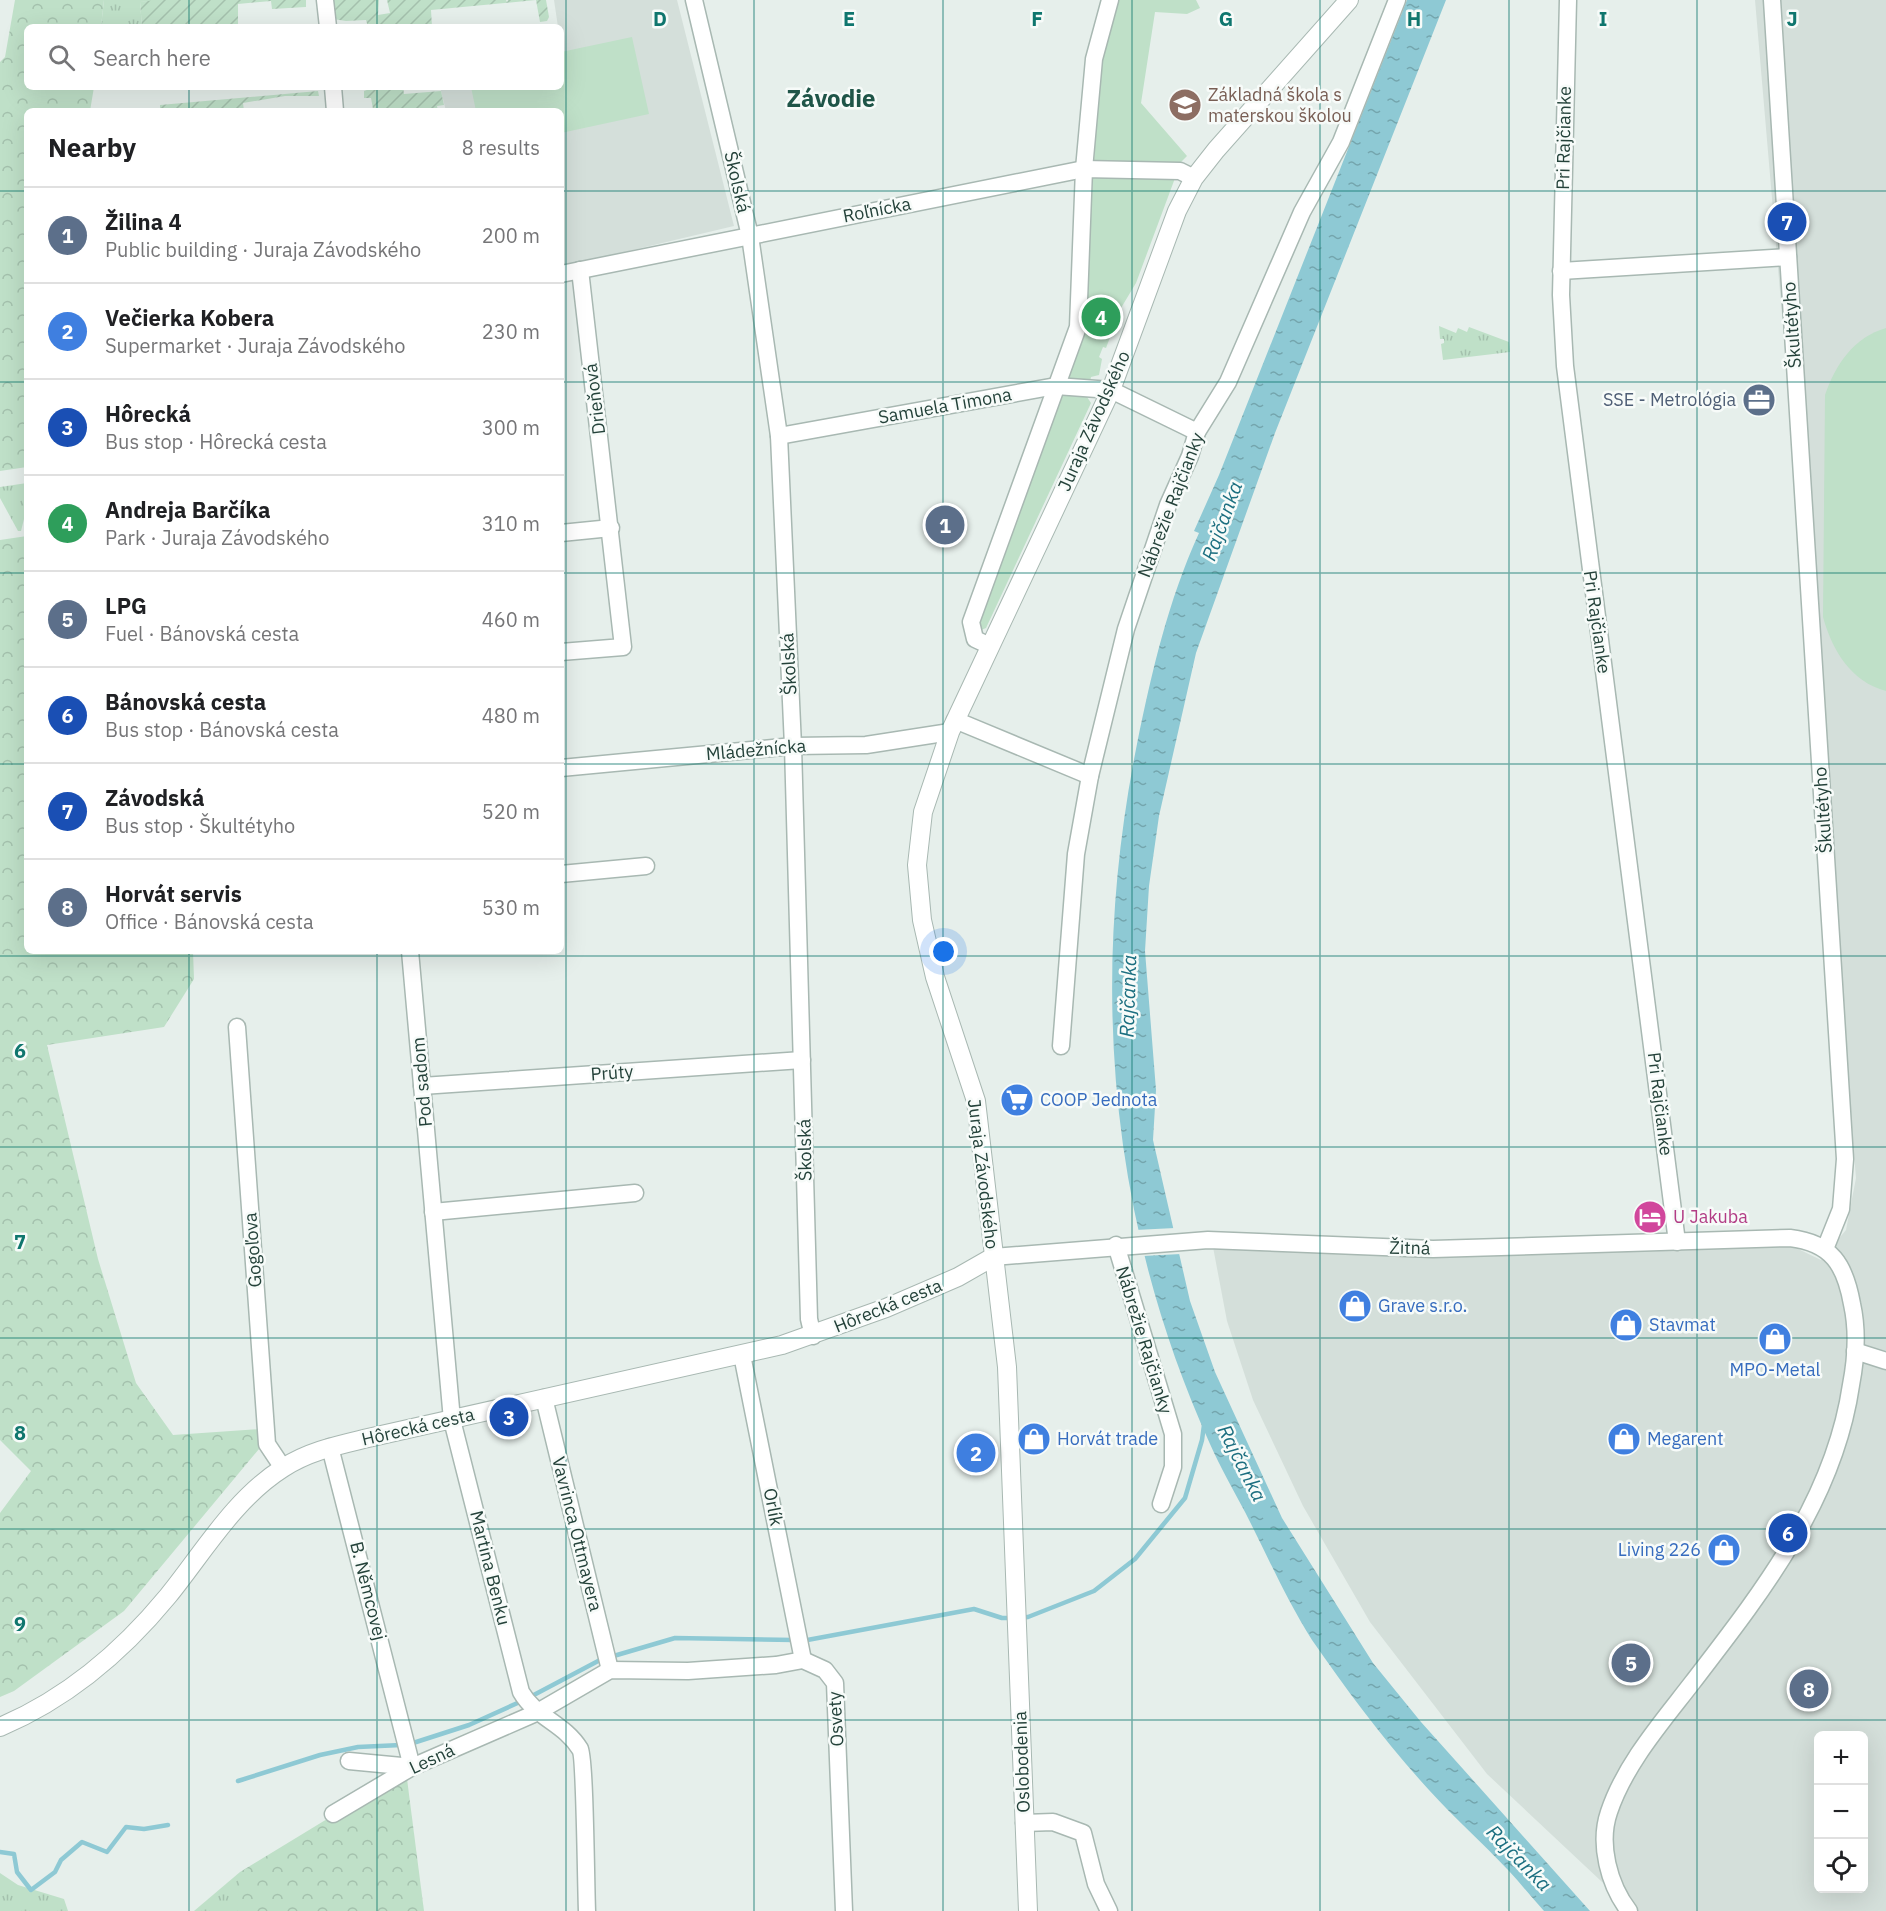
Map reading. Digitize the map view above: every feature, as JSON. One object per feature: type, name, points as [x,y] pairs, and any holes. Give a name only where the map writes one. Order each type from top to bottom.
[{"type":"street","points":[[325,0],[328,24]]},
{"type":"street","name":"Školská","points":[[694,0],[750,236],[779,436],[793,746],[809,1319],[813,1336]]},
{"type":"street","points":[[990,646],[975,639],[971,622],[1078,327],[1084,169],[1094,59],[1110,0]]},
{"type":"street","name":"Juraja Závodského","points":[[1017,1619],[1007,1367],[976,1101],[935,977],[918,892],[922,812],[952,726],[1111,390],[1177,211],[1194,178],[1349,0]]},
{"type":"street","name":"Nábrežie Rajčianky","points":[[1061,1046],[1076,854],[1090,776],[1126,629],[1168,505],[1190,456],[1197,432],[1228,382],[1302,212],[1341,142],[1397,0]]},
{"type":"street","name":"Pri Rajčianke","points":[[1568,0],[1561,319],[1571,424],[1677,1242]]},
{"type":"street","name":"Škultétyho","points":[[1772,0],[1845,1158],[1840,1209],[1825,1249]]},
{"type":"street","points":[[333,90],[335,108]]},
{"type":"street","name":"Roľnícka","points":[[564,273],[1084,169],[1180,171],[1194,178]]},
{"type":"street","name":"Škultétyho","points":[[1561,271],[1788,257]]},
{"type":"street","name":"Drieňová","points":[[564,652],[623,648],[580,270]]},
{"type":"street","name":"Samuela Timona","points":[[779,436],[1056,386],[1111,390]]},
{"type":"street","points":[[1111,390],[1197,432]]},
{"type":"street","points":[[564,533],[610,528]]},
{"type":"street","points":[[952,726],[1090,776]]},
{"type":"street","name":"Mládežnícka","points":[[564,768],[793,746],[866,745],[952,726]]},
{"type":"street","points":[[564,874],[646,866]]},
{"type":"street","name":"Pod sadom","points":[[410,954],[452,1420]]},
{"type":"street","name":"Gogoľova","points":[[237,1027],[267,1444],[283,1468]]},
{"type":"street","name":"Prúty","points":[[422,1086],[802,1060]]},
{"type":"street","points":[[433,1212],[635,1193]]},
{"type":"street","name":"Žitná","points":[[993,1257],[1193,1240],[1433,1249],[1790,1239],[1812,1243],[1825,1249]]},
{"type":"street","name":"Nábrežie Rajčianky","points":[[1122,1245],[1173,1434],[1173,1467],[1161,1504]]},
{"type":"street","points":[[1629,1911],[1617,1890],[1607,1857],[1605,1832],[1610,1809],[1652,1736],[1760,1593],[1812,1509],[1839,1444],[1848,1407],[1855,1351],[1855,1317],[1846,1278],[1841,1267],[1825,1249]]},
{"type":"street","name":"Hôrecká cesta","points":[[0,1727],[46,1704],[75,1684],[130,1639],[167,1598],[242,1502],[283,1468],[304,1456],[330,1447],[742,1355],[813,1336],[958,1277],[993,1257]]},
{"type":"street","points":[[1855,1351],[1886,1361]]},
{"type":"street","name":"Orlík","points":[[742,1355],[801,1647]]},
{"type":"street","name":"Vavrinca Ottmayera","points":[[544,1398],[608,1662]]},
{"type":"street","name":"Martina Benku","points":[[452,1420],[528,1703]]},
{"type":"street","name":"B. Němcovej","points":[[330,1447],[408,1751]]},
{"type":"street","name":"Oslobodenia","points":[[1017,1619],[1028,1911]]},
{"type":"street","points":[[608,1662],[688,1671],[776,1665],[801,1647]]},
{"type":"street","name":"Osvety","points":[[801,1647],[835,1683],[844,1911]]},
{"type":"street","name":"Lesná","points":[[333,1814],[408,1751],[528,1703],[608,1662]]},
{"type":"street","points":[[528,1703],[561,1725],[582,1751],[587,1911]]},
{"type":"street","points":[[349,1761],[408,1751]]},
{"type":"street","points":[[1024,1823],[1053,1822],[1083,1833],[1096,1884],[1109,1911]]},
{"type":"shaded area","points":[[554,0],[677,0],[734,226],[564,266],[564,108],[445,108],[441,90],[564,90],[564,24],[558,24]]},
{"type":"shaded area","points":[[1755,0],[1886,0],[1886,1911],[1633,1911],[1487,1774],[1370,1622],[1303,1506],[1253,1400],[1227,1321],[1213,1247],[1773,1246],[1794,1247],[1821,1260],[1846,1230],[1856,1178]]},
{"type":"green space","points":[[15,0],[104,0],[101,24],[24,24],[24,90],[94,90],[90,108],[24,108],[24,467],[0,471],[0,62],[5,57]]},
{"type":"green space","points":[[104,0],[156,0],[140,2],[142,24],[101,24]]},
{"type":"green space","points":[[156,0],[306,0],[306,7],[272,9],[271,1],[238,4],[238,24],[142,24],[140,2]]},
{"type":"green space","points":[[332,0],[379,0],[378,15],[390,13],[387,0],[506,0],[507,2],[508,0],[536,0],[431,10],[432,24],[367,24],[366,20],[333,19]]},
{"type":"green space","points":[[536,0],[546,0],[549,17],[547,21],[540,22]]},
{"type":"green space","points":[[1117,0],[1196,0],[1200,8],[1187,14],[1155,12],[1141,103],[1187,156],[1181,162],[1136,283],[1121,308],[1106,348],[1103,347],[1099,357],[1102,359],[1099,375],[1091,377],[1087,397],[1091,403],[986,628],[981,630],[977,624],[1084,327],[1100,60]]},
{"type":"green space","points":[[632,37],[649,114],[564,132],[564,108],[475,108],[472,90],[564,90],[564,51]]},
{"type":"green space","points":[[403,90],[404,94],[441,91],[444,105],[437,106],[437,108],[373,108],[371,98],[364,98],[364,91]]},
{"type":"green space","points":[[318,91],[319,96],[285,96],[243,103],[244,108],[160,108],[160,105]]},
{"type":"green space","points":[[1439,326],[1456,333],[1458,328],[1467,332],[1469,327],[1509,342],[1510,352],[1443,360],[1441,344],[1444,343],[1444,339],[1440,339]]},
{"type":"green space","points":[[1886,328],[1886,691],[1863,680],[1845,663],[1832,641],[1823,617],[1825,395],[1840,363],[1855,345],[1864,338]]},
{"type":"green space","points":[[24,483],[24,519],[21,531],[18,531],[0,498],[0,487]]},
{"type":"green space","points":[[24,536],[24,954],[193,954],[194,979],[164,1027],[47,1045],[98,1259],[136,1383],[173,1435],[261,1429],[264,1443],[124,1611],[14,1691],[0,1697],[0,1513],[31,1471],[0,1440],[0,540]]},
{"type":"green space","points":[[406,1771],[424,1911],[240,1911],[240,1872]]},
{"type":"green space","points":[[240,1872],[240,1911],[194,1911]]},
{"type":"green space","points":[[0,1873],[18,1885],[64,1899],[68,1911],[0,1911]]},
{"type":"water","name":"Rajčanka","points":[[1407,0],[1446,0],[1275,433],[1196,653],[1159,816],[1149,886],[1145,951],[1156,1090],[1153,1140],[1190,1301],[1215,1372],[1282,1518],[1373,1663],[1421,1722],[1590,1911],[1544,1911],[1398,1754],[1339,1679],[1312,1640],[1285,1593],[1214,1453],[1176,1360],[1149,1274],[1130,1188],[1118,1100],[1112,1012],[1114,923],[1122,834],[1137,744],[1155,663],[1178,584],[1199,533],[1194,531],[1219,475]]},
{"type":"pier","points":[[1175,1228],[1181,1254],[1143,1256],[1135,1230]]},
{"type":"waterway","name":"Rajčanka","points":[[1020,1618],[1028,1617],[1094,1591],[1135,1559],[1185,1498],[1202,1440],[1204,1425]]},
{"type":"waterway","points":[[802,1641],[974,1609],[1002,1618],[1011,1618]]},
{"type":"waterway","points":[[530,1697],[600,1660],[675,1638],[794,1640]]},
{"type":"waterway","points":[[410,1744],[469,1725],[522,1701]]},
{"type":"waterway","points":[[238,1781],[320,1755],[358,1747],[401,1745]]},
{"type":"waterway","points":[[0,1852],[14,1854],[17,1872],[31,1890],[55,1872],[61,1860],[82,1842],[107,1852],[126,1827],[144,1829],[168,1825]]},
{"type":"place","name":"Základná škola s materskou školou","points":[[1185,105]]},
{"type":"place","name":"Závodská","points":[[1787,222]]},
{"type":"place","name":"Andreja Barčíka","points":[[1101,317]]},
{"type":"place","name":"SSE - Metrológia","points":[[1759,400]]},
{"type":"place","name":"Žilina 4","points":[[945,525]]},
{"type":"place","name":"COOP Jednota","points":[[1017,1100]]},
{"type":"place","name":"U Jakuba","points":[[1650,1217]]},
{"type":"place","name":"Grave s.r.o.","points":[[1355,1306]]},
{"type":"place","name":"Stavmat","points":[[1626,1325]]},
{"type":"place","name":"MPO-Metal","points":[[1775,1339]]},
{"type":"place","name":"Hôrecká","points":[[509,1417]]},
{"type":"place","name":"Horvát trade","points":[[1034,1439]]},
{"type":"place","name":"Megarent","points":[[1624,1439]]},
{"type":"place","name":"Večierka Kobera","points":[[976,1453]]},
{"type":"place","name":"Bánovská cesta","points":[[1788,1533]]},
{"type":"place","name":"Living 226","points":[[1724,1550]]},
{"type":"place","name":"LPG","points":[[1631,1663]]},
{"type":"place","name":"Horvát servis","points":[[1809,1689]]},
{"type":"district","name":"Závodie","points":[[831,99]]}]
